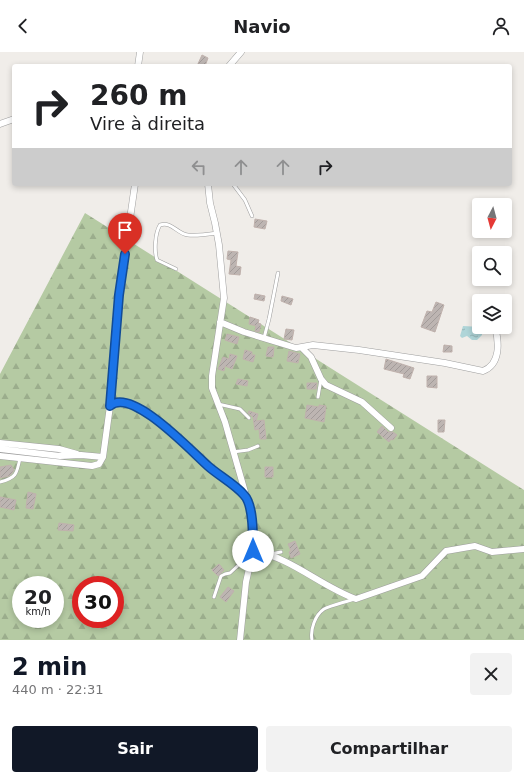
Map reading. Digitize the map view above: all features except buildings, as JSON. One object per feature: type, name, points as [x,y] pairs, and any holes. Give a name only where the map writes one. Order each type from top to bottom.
[{"type":"street","points":[[138,64],[140,52]]},
{"type":"street","points":[[231,64],[241,52]]},
{"type":"street","points":[[0,124],[12,120]]},
{"type":"street","points":[[0,456],[92,466],[99,464],[103,457],[110,406],[119,295],[135,186]]},
{"type":"street","points":[[208,186],[210,203],[217,233],[224,294],[212,376],[212,388],[233,452],[251,516],[253,531],[253,551],[246,582],[240,640]]},
{"type":"street","points":[[220,322],[291,346],[302,348],[313,345],[359,350],[445,363],[483,371],[491,365],[498,351],[497,334]]},
{"type":"street","points":[[302,348],[308,353],[314,362],[321,379],[330,388],[362,402],[391,428]]},
{"type":"street","points":[[110,406],[117,402],[125,402],[147,412],[215,472],[245,495]]},
{"type":"street","points":[[0,443],[59,449],[81,455]]},
{"type":"street","points":[[0,449],[60,456],[81,455],[103,457]]},
{"type":"street","points":[[253,551],[270,554],[342,593],[356,598],[422,576],[446,551],[475,546],[492,552],[524,549]]},
{"type":"lane","points":[[234,186],[245,200],[252,216]]},
{"type":"lane","points":[[176,269],[157,260],[155,254],[157,233],[160,225],[169,224],[182,233],[188,235],[217,233]]},
{"type":"lane","points":[[264,338],[278,273]]},
{"type":"lane","points":[[318,396],[321,379]]},
{"type":"lane","points":[[218,404],[240,409],[249,418]]},
{"type":"lane","points":[[233,452],[248,450],[258,446]]},
{"type":"lane","points":[[0,482],[14,476],[20,458]]},
{"type":"lane","points":[[270,554],[281,552]]},
{"type":"lane","points":[[214,597],[221,576],[230,573],[245,559],[251,558]]},
{"type":"lane","points":[[312,640],[312,629],[316,620],[324,610],[356,598]]},
{"type":"green space","points":[[85,213],[524,490],[524,640],[0,640],[0,374]]},
{"type":"water","points":[[463,326],[472,326],[472,334],[482,334],[477,340],[472,340],[467,336],[462,338],[460,336]]},
{"type":"route","points":[[125,254],[119,295],[110,406],[113,403],[125,402],[147,412],[203,462],[245,495],[251,516],[253,551]]}]
